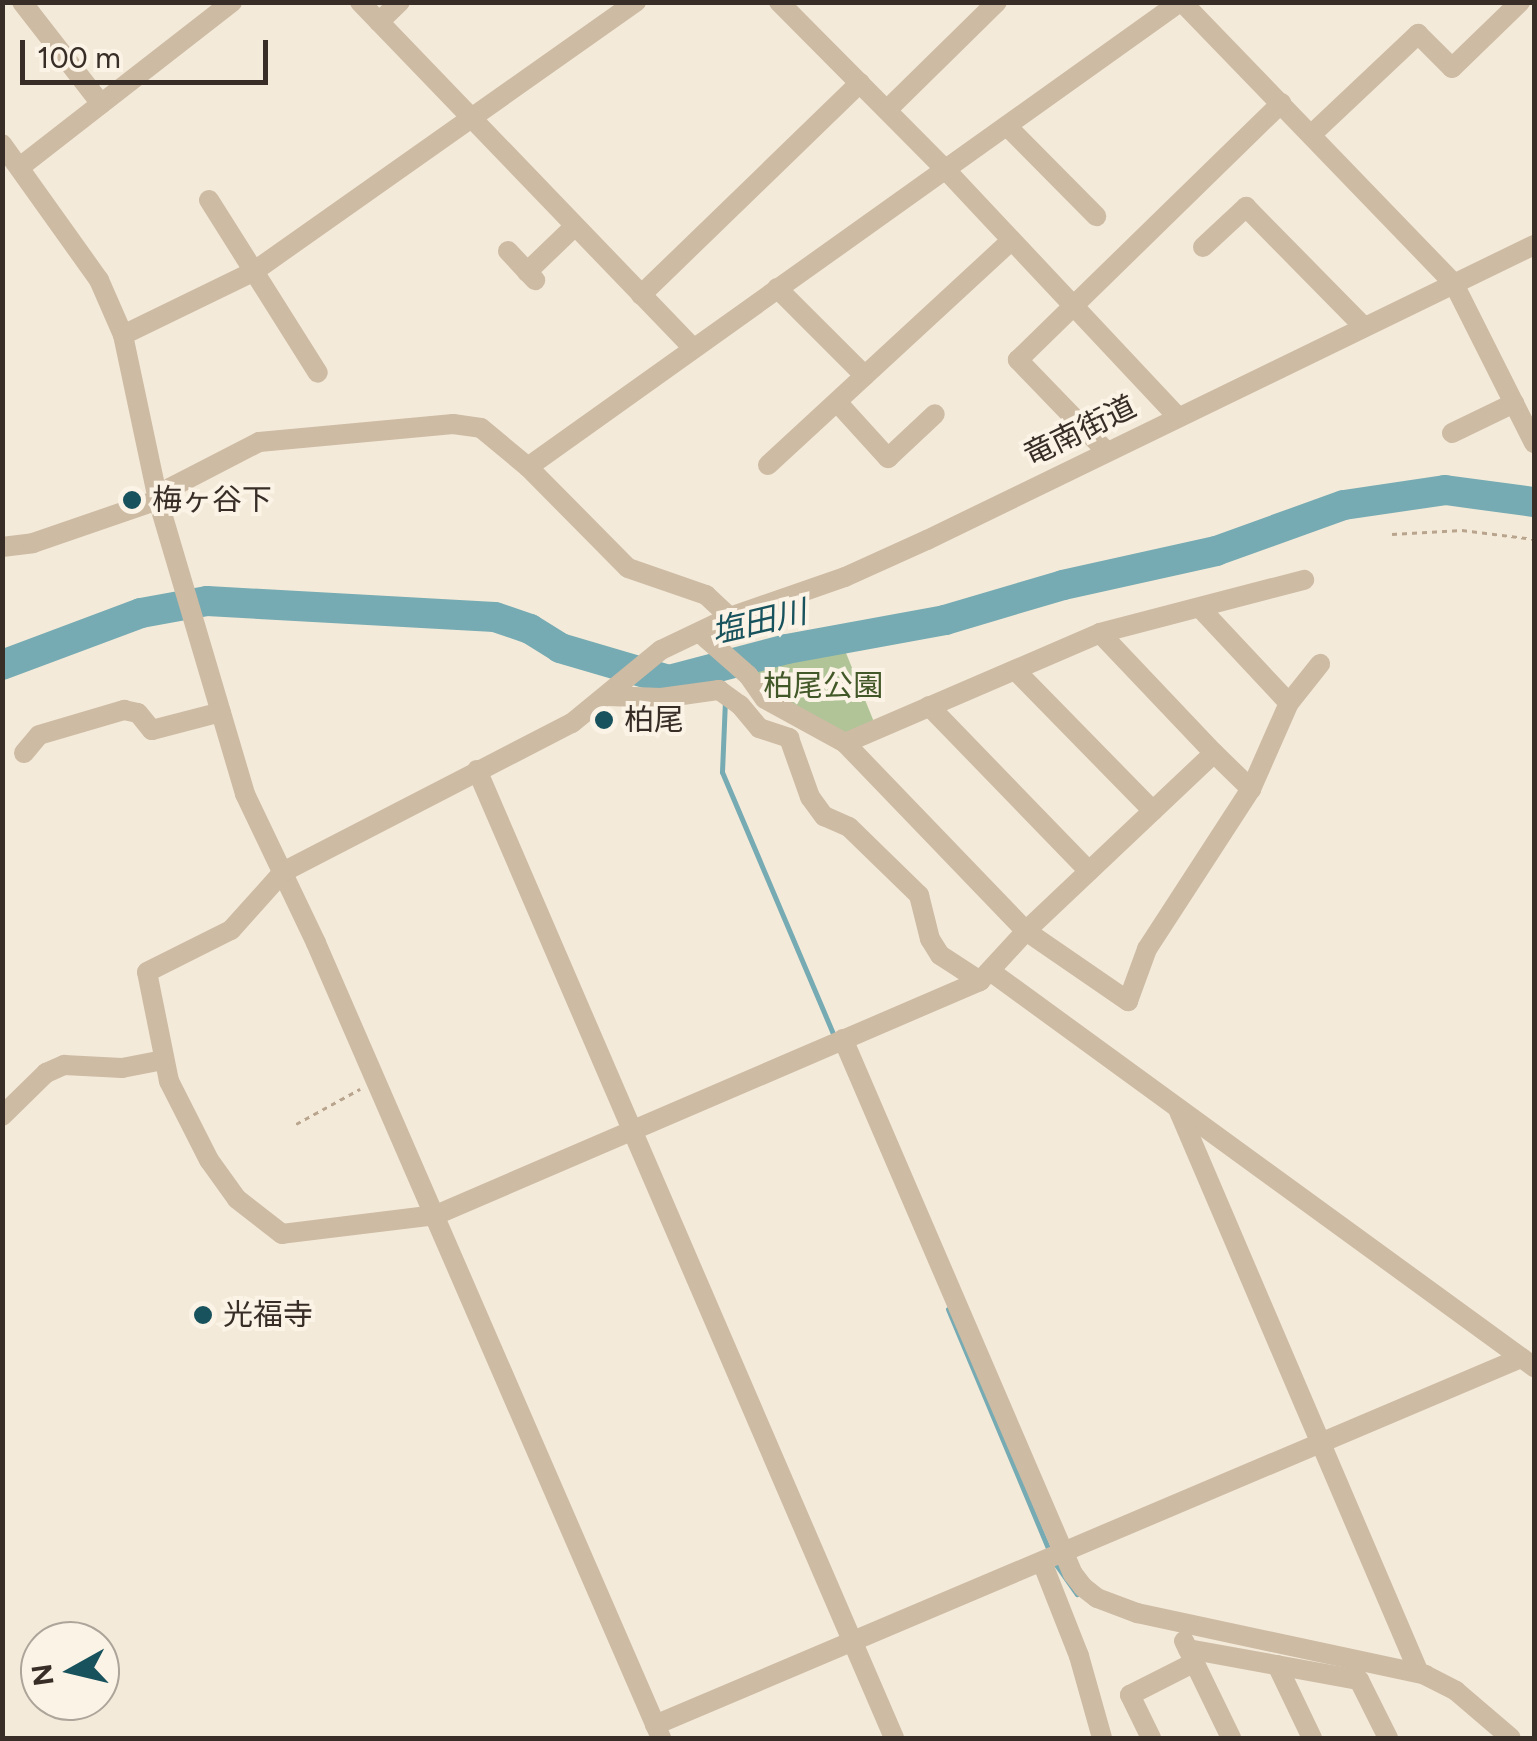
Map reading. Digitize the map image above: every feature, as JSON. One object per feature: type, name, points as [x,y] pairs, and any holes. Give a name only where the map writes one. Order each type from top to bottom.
[{"type":"street","points":[[22,2],[100,104]]},
{"type":"street","points":[[20,167],[232,2]]},
{"type":"street","points":[[360,2],[692,347]]},
{"type":"street","points":[[379,22],[400,2]]},
{"type":"street","points":[[122,335],[253,272],[636,2]]},
{"type":"street","points":[[779,2],[946,169],[1178,417]]},
{"type":"street","points":[[886,110],[997,2]]},
{"type":"street","points":[[528,467],[1181,2],[1454,284],[1534,444]]},
{"type":"street","points":[[1312,134],[1418,34],[1452,68],[1520,2]]},
{"type":"street","points":[[642,294],[860,83]]},
{"type":"street","points":[[1106,451],[1018,360],[1281,103]]},
{"type":"street","points":[[1006,126],[1096,216]]},
{"type":"street","points":[[2,144],[98,280],[122,335],[158,500],[246,794],[377,1080],[658,1732],[1063,1552],[1323,1442],[1528,1362]]},
{"type":"street","points":[[210,200],[318,373]]},
{"type":"street","points":[[1203,247],[1246,207],[1364,327]]},
{"type":"street","points":[[508,251],[532,276],[575,226]]},
{"type":"street","points":[[768,465],[1011,241]]},
{"type":"street","name":"竜南街道","points":[[163,1060],[147,972],[230,930],[283,872],[572,722],[613,692],[646,659],[730,617],[845,577],[1534,244]]},
{"type":"street","points":[[777,288],[865,376]]},
{"type":"street","points":[[836,402],[888,458],[935,414]]},
{"type":"street","points":[[1452,432],[1514,403]]},
{"type":"street","points":[[2,547],[33,543],[158,500],[170,488],[259,442],[435,426],[481,428],[528,467],[628,568],[706,595],[730,617]]},
{"type":"street","points":[[845,743],[1100,633],[1304,580]]},
{"type":"street","points":[[1200,608],[1289,703]]},
{"type":"street","points":[[700,633],[748,675],[765,699],[845,743],[1026,931],[1128,1001],[1147,949],[1251,789],[1289,703],[1320,664]]},
{"type":"street","points":[[1100,633],[1251,789]]},
{"type":"street","points":[[1015,670],[1153,811]]},
{"type":"street","points":[[613,692],[662,698],[719,690],[740,705],[759,728],[789,738],[810,796],[824,816],[848,827],[919,894],[930,939],[940,955],[985,976],[1178,1108],[1528,1362]]},
{"type":"street","points":[[928,706],[1089,871]]},
{"type":"street","points":[[24,753],[38,735],[124,710],[138,713],[152,730],[221,712]]},
{"type":"street","points":[[2,1116],[46,1073],[64,1065],[122,1068],[163,1060],[169,1082],[209,1160],[237,1199],[282,1234],[436,1215],[985,976],[1026,931],[1214,753]]},
{"type":"street","points":[[478,770],[894,1738]]},
{"type":"street","points":[[843,1039],[1072,1574],[1097,1598],[1176,1623],[1418,1673],[1456,1691],[1511,1738]]},
{"type":"street","points":[[1178,1108],[1418,1673]]},
{"type":"street","points":[[1042,1562],[1079,1656],[1102,1738]]},
{"type":"street","points":[[1176,1623],[1231,1738]]},
{"type":"street","points":[[1152,1738],[1130,1695],[1190,1656],[1278,1665],[1359,1680],[1388,1738]]},
{"type":"street","points":[[1278,1665],[1312,1738]]},
{"type":"path","points":[[1392,534],[1462,530],[1534,539]]},
{"type":"path","points":[[296,1124],[377,1080]]},
{"type":"green space","name":"柏尾公園","points":[[844,648],[874,722],[846,736],[769,695],[751,666]]},
{"type":"waterway","name":"塩田川","points":[[2,665],[141,613],[207,601],[495,617],[530,629],[560,648],[669,680],[787,649],[945,620],[1063,585],[1216,551],[1344,505],[1445,490],[1534,502]]},
{"type":"waterway","points":[[725,700],[722,772],[834,1036]]},
{"type":"waterway","points":[[948,1309],[1050,1553]]},
{"type":"waterway","points":[[1055,1563],[1077,1594]]},
{"type":"place","name":"梅ヶ谷下","points":[[132,500]]},
{"type":"place","name":"柏尾","points":[[604,720]]},
{"type":"place","name":"光福寺","points":[[203,1315]]}]
